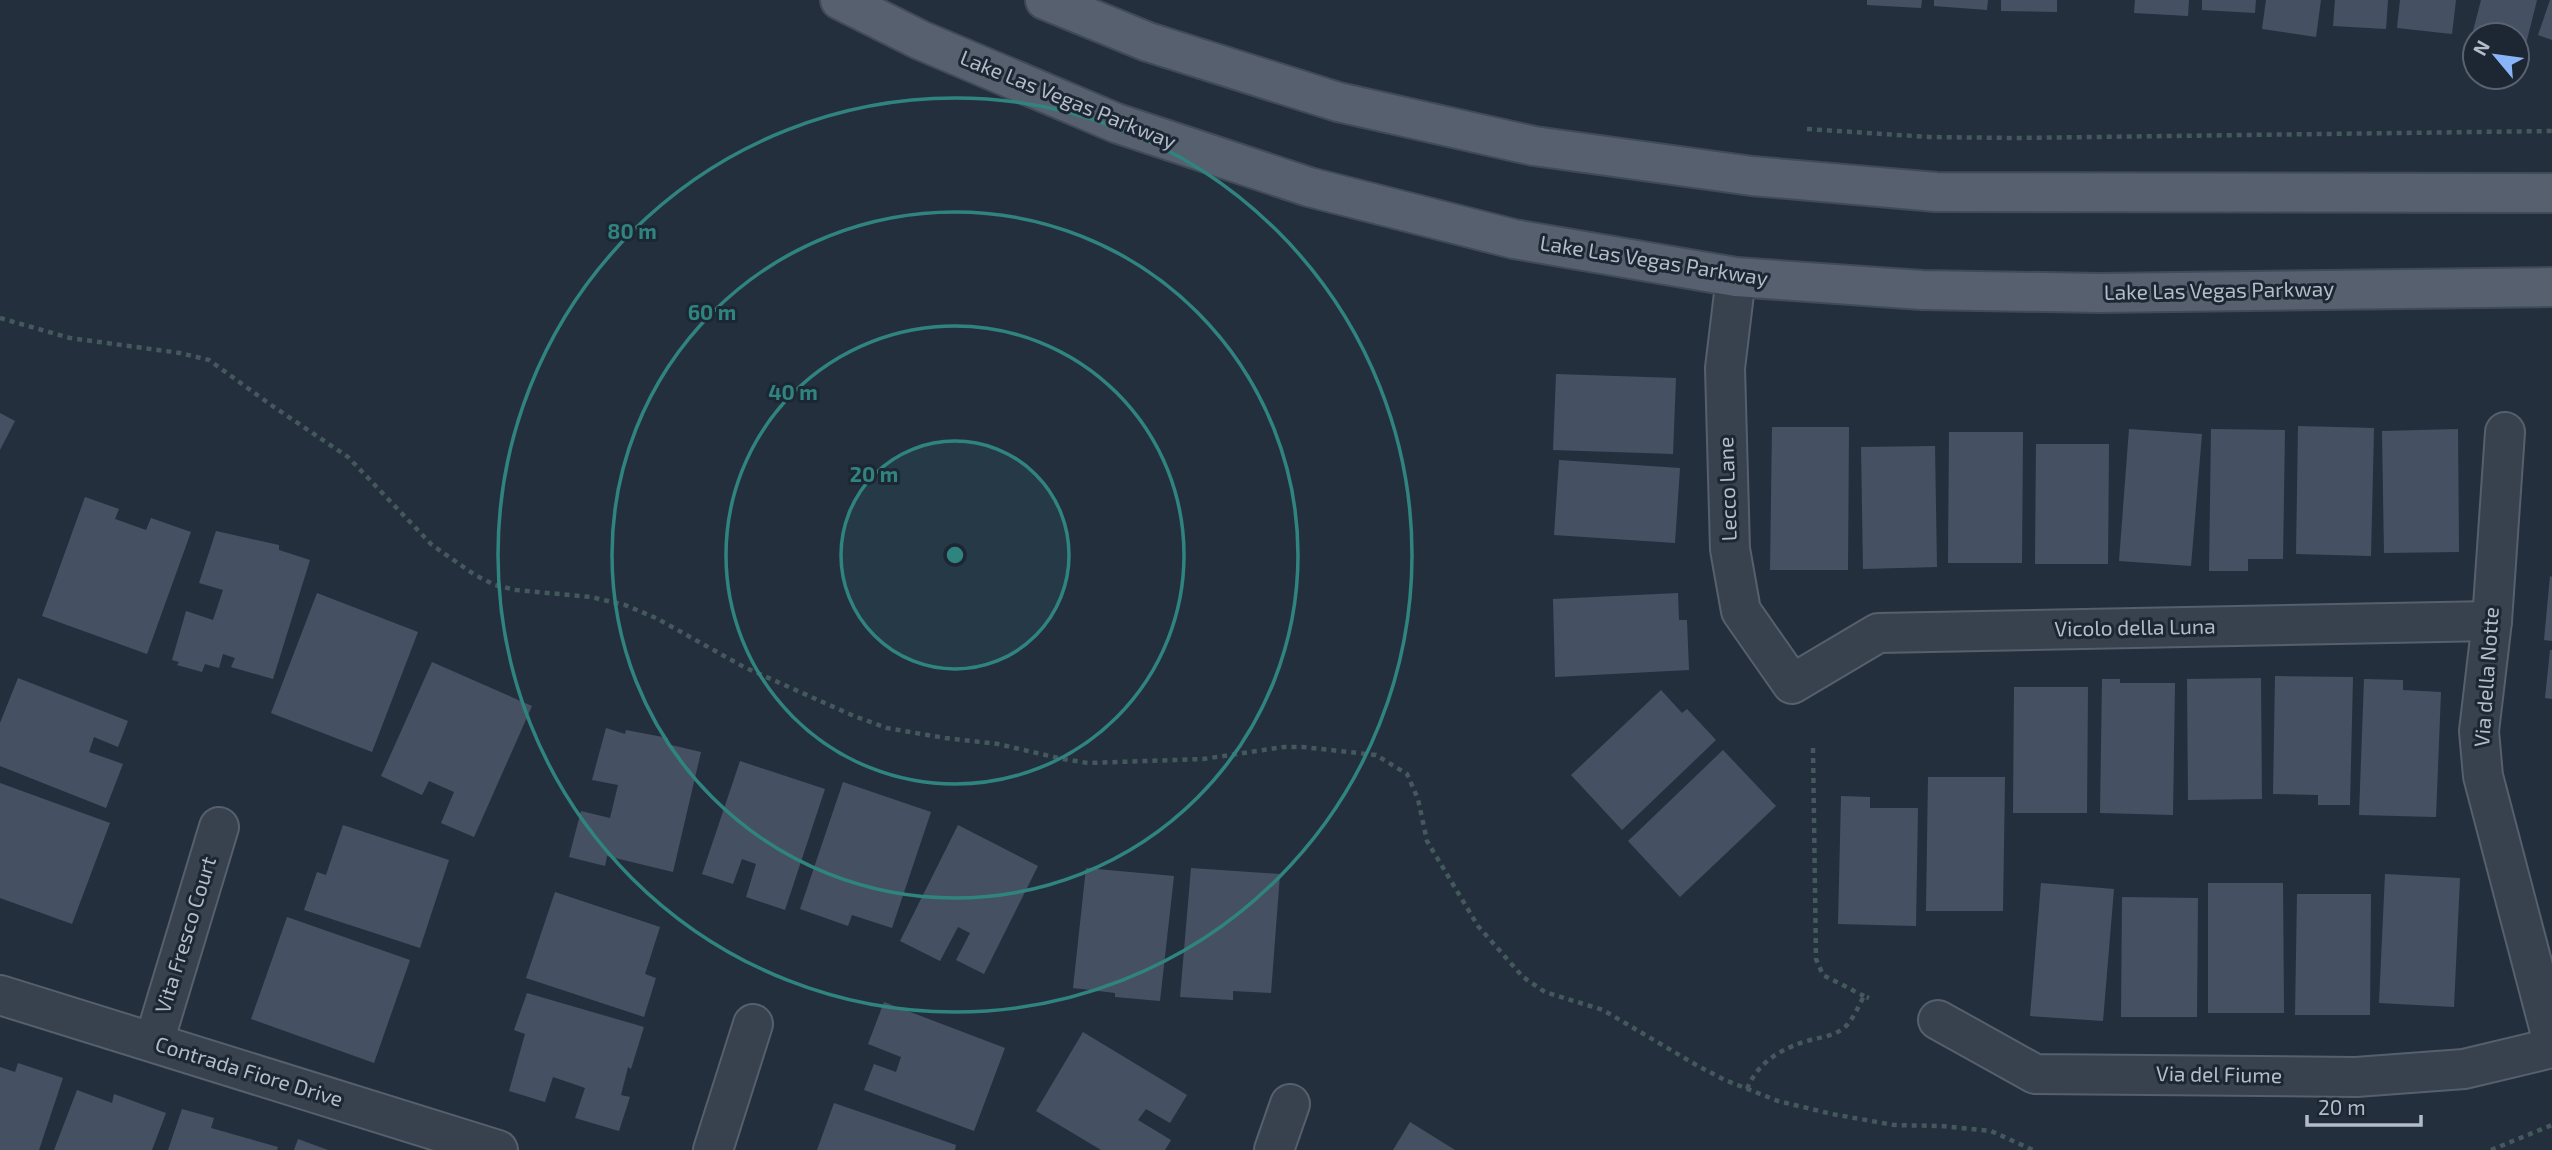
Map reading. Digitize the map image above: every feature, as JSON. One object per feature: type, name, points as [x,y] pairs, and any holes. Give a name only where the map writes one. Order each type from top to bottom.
[{"type":"main road","name":"Lake Las Vegas Parkway","points":[[840,0],[920,40],[1116,123],[1309,187],[1514,239],[1736,277],[1922,290],[2100,293],[2552,287]]},
{"type":"main road","points":[[1045,0],[1148,42],[1338,102],[1534,146],[1752,176],[1936,192],[2552,192]]},
{"type":"street","name":"Lecco Lane","points":[[1736,277],[1725,368],[1730,549],[1741,611],[1792,684]]},
{"type":"street","name":"Via della Notte","points":[[2505,432],[2492,621],[2479,732],[2483,776],[2552,1040]]},
{"type":"street","name":"Vicolo della Luna","points":[[1792,684],[1878,633],[2492,621]]},
{"type":"street","name":"Vita Fresco Court","points":[[154,1042],[219,828]]},
{"type":"street","name":"Contrada Fiore Drive","points":[[0,995],[498,1150]]},
{"type":"street","name":"Via del Fiume","points":[[1938,1020],[2035,1074],[2356,1077],[2464,1069],[2552,1048]]},
{"type":"street","points":[[713,1150],[752,1024]]},
{"type":"street","points":[[1274,1150],[1290,1104]]},
{"type":"path","points":[[1807,129],[1929,137],[2016,138],[2552,131]]},
{"type":"path","points":[[0,318],[70,338],[209,359],[348,457],[432,545],[475,575],[495,585],[516,590],[591,597],[625,605],[656,618],[744,667],[887,728],[998,744],[1088,763],[1203,759],[1303,747],[1376,755],[1407,774],[1418,799],[1423,829],[1478,926],[1523,977],[1545,992],[1603,1010],[1698,1066],[1778,1101],[1894,1125],[1991,1131],[2033,1150]]},
{"type":"path","points":[[1746,1089],[1766,1061],[1783,1050],[1826,1037],[1846,1027],[1866,997],[1823,975],[1816,959],[1813,748]]},
{"type":"path","points":[[2491,1150],[2552,1125]]},
{"type":"building","points":[[1867,0],[1922,0],[1921,8],[1867,5]]},
{"type":"building","points":[[1934,0],[1988,0],[1987,10],[1934,6]]},
{"type":"building","points":[[2001,0],[2057,0],[2057,12],[2001,11]]},
{"type":"building","points":[[2135,0],[2189,0],[2188,16],[2134,13]]},
{"type":"building","points":[[2202,0],[2256,0],[2255,13],[2202,10]]},
{"type":"building","points":[[2266,0],[2321,0],[2316,37],[2262,29]]},
{"type":"building","points":[[2335,0],[2388,0],[2386,29],[2333,26]]},
{"type":"building","points":[[2400,0],[2456,0],[2452,34],[2397,28]]},
{"type":"building","points":[[2481,0],[2537,0],[2531,24],[2531,21],[2476,21]]},
{"type":"building","points":[[2552,0],[2552,40],[2538,35]]},
{"type":"building","points":[[1556,374],[1676,378],[1673,454],[1553,450]]},
{"type":"building","points":[[0,413],[15,421],[0,450]]},
{"type":"building","points":[[2298,426],[2374,428],[2371,556],[2296,554]]},
{"type":"building","points":[[1772,427],[1849,427],[1848,570],[1770,570]]},
{"type":"building","points":[[2129,429],[2202,434],[2191,566],[2119,561]]},
{"type":"building","points":[[2211,429],[2285,430],[2283,559],[2248,559],[2248,571],[2209,571]]},
{"type":"building","points":[[2458,429],[2459,552],[2384,553],[2382,431]]},
{"type":"building","points":[[1949,432],[2023,432],[2022,563],[1948,563]]},
{"type":"building","points":[[2036,444],[2109,444],[2108,564],[2035,564]]},
{"type":"building","points":[[1935,446],[1937,567],[1863,569],[1861,447]]},
{"type":"building","points":[[1559,460],[1680,468],[1675,543],[1554,535]]},
{"type":"building","points":[[85,497],[119,509],[115,519],[146,530],[151,518],[191,532],[147,654],[42,616]]},
{"type":"building","points":[[216,531],[279,545],[279,550],[310,560],[273,679],[231,667],[235,658],[223,654],[219,668],[205,664],[202,672],[177,665],[179,662],[172,660],[186,611],[213,620],[223,590],[199,583]]},
{"type":"building","points":[[2550,576],[2552,577],[2552,641],[2544,640]]},
{"type":"building","points":[[317,593],[418,632],[372,752],[271,713]]},
{"type":"building","points":[[1678,593],[1679,620],[1687,620],[1689,670],[1555,677],[1553,599]]},
{"type":"building","points":[[2552,650],[2552,699],[2545,698]]},
{"type":"building","points":[[432,662],[532,706],[474,837],[441,823],[454,792],[429,781],[422,795],[381,776]]},
{"type":"building","points":[[2275,676],[2353,677],[2350,805],[2318,805],[2318,795],[2273,794]]},
{"type":"building","points":[[18,678],[128,721],[118,747],[94,737],[89,752],[123,764],[106,808],[0,766],[0,723]]},
{"type":"building","points":[[2261,678],[2262,799],[2188,800],[2187,679]]},
{"type":"building","points":[[2102,679],[2120,679],[2120,683],[2175,683],[2173,815],[2100,813]]},
{"type":"building","points":[[2364,679],[2403,680],[2403,690],[2441,692],[2436,817],[2359,815]]},
{"type":"building","points":[[2014,687],[2088,687],[2087,813],[2013,813]]},
{"type":"building","points":[[1661,690],[1682,713],[1687,709],[1716,740],[1622,830],[1571,775]]},
{"type":"building","points":[[606,728],[625,734],[626,730],[668,738],[667,744],[701,752],[673,872],[607,856],[605,866],[569,857],[581,811],[610,818],[618,785],[592,780]]},
{"type":"building","points":[[1723,750],[1776,806],[1680,897],[1628,841]]},
{"type":"building","points":[[740,761],[825,789],[785,910],[746,897],[756,864],[742,859],[733,884],[702,874]]},
{"type":"building","points":[[1928,777],[2005,777],[2003,911],[1926,911]]},
{"type":"building","points":[[843,782],[931,812],[892,928],[852,915],[848,926],[800,909]]},
{"type":"building","points":[[0,783],[110,823],[72,924],[0,898]]},
{"type":"building","points":[[1841,796],[1870,797],[1870,808],[1918,808],[1916,926],[1838,924]]},
{"type":"building","points":[[343,825],[449,860],[420,948],[304,910],[317,872],[326,875]]},
{"type":"building","points":[[958,825],[1038,866],[984,974],[956,960],[970,933],[958,927],[940,961],[900,941]]},
{"type":"building","points":[[1086,868],[1174,876],[1160,1001],[1115,997],[1115,993],[1073,988]]},
{"type":"building","points":[[1191,868],[1280,874],[1271,993],[1233,991],[1233,1000],[1180,997]]},
{"type":"building","points":[[2385,874],[2460,878],[2454,1007],[2379,1003]]},
{"type":"building","points":[[2041,883],[2114,889],[2103,1021],[2030,1016]]},
{"type":"building","points":[[2208,883],[2283,883],[2284,1013],[2208,1013]]},
{"type":"building","points":[[555,892],[660,927],[645,974],[656,978],[644,1017],[526,978]]},
{"type":"building","points":[[2297,894],[2371,894],[2370,1015],[2295,1015]]},
{"type":"building","points":[[2122,897],[2198,898],[2197,1017],[2121,1017]]},
{"type":"building","points":[[287,917],[410,960],[374,1063],[251,1019]]},
{"type":"building","points":[[527,993],[644,1027],[631,1069],[628,1067],[621,1095],[630,1097],[619,1131],[575,1118],[585,1088],[553,1077],[545,1102],[509,1091],[525,1034],[514,1030]]},
{"type":"building","points":[[884,1002],[1005,1048],[974,1131],[864,1090],[874,1064],[896,1072],[901,1057],[868,1044]]},
{"type":"building","points":[[1083,1032],[1187,1095],[1170,1123],[1146,1109],[1138,1120],[1171,1140],[1165,1150],[1101,1150],[1036,1111]]},
{"type":"building","points":[[18,1063],[63,1078],[39,1150],[0,1150],[0,1067],[15,1072]]},
{"type":"building","points":[[77,1090],[112,1103],[114,1094],[166,1113],[152,1150],[54,1150]]},
{"type":"building","points":[[834,1103],[956,1145],[955,1150],[817,1150]]},
{"type":"building","points":[[182,1109],[214,1118],[211,1128],[278,1147],[277,1150],[168,1150]]},
{"type":"building","points":[[1410,1122],[1455,1150],[1393,1150]]},
{"type":"building","points":[[298,1139],[328,1150],[294,1150]]}]
